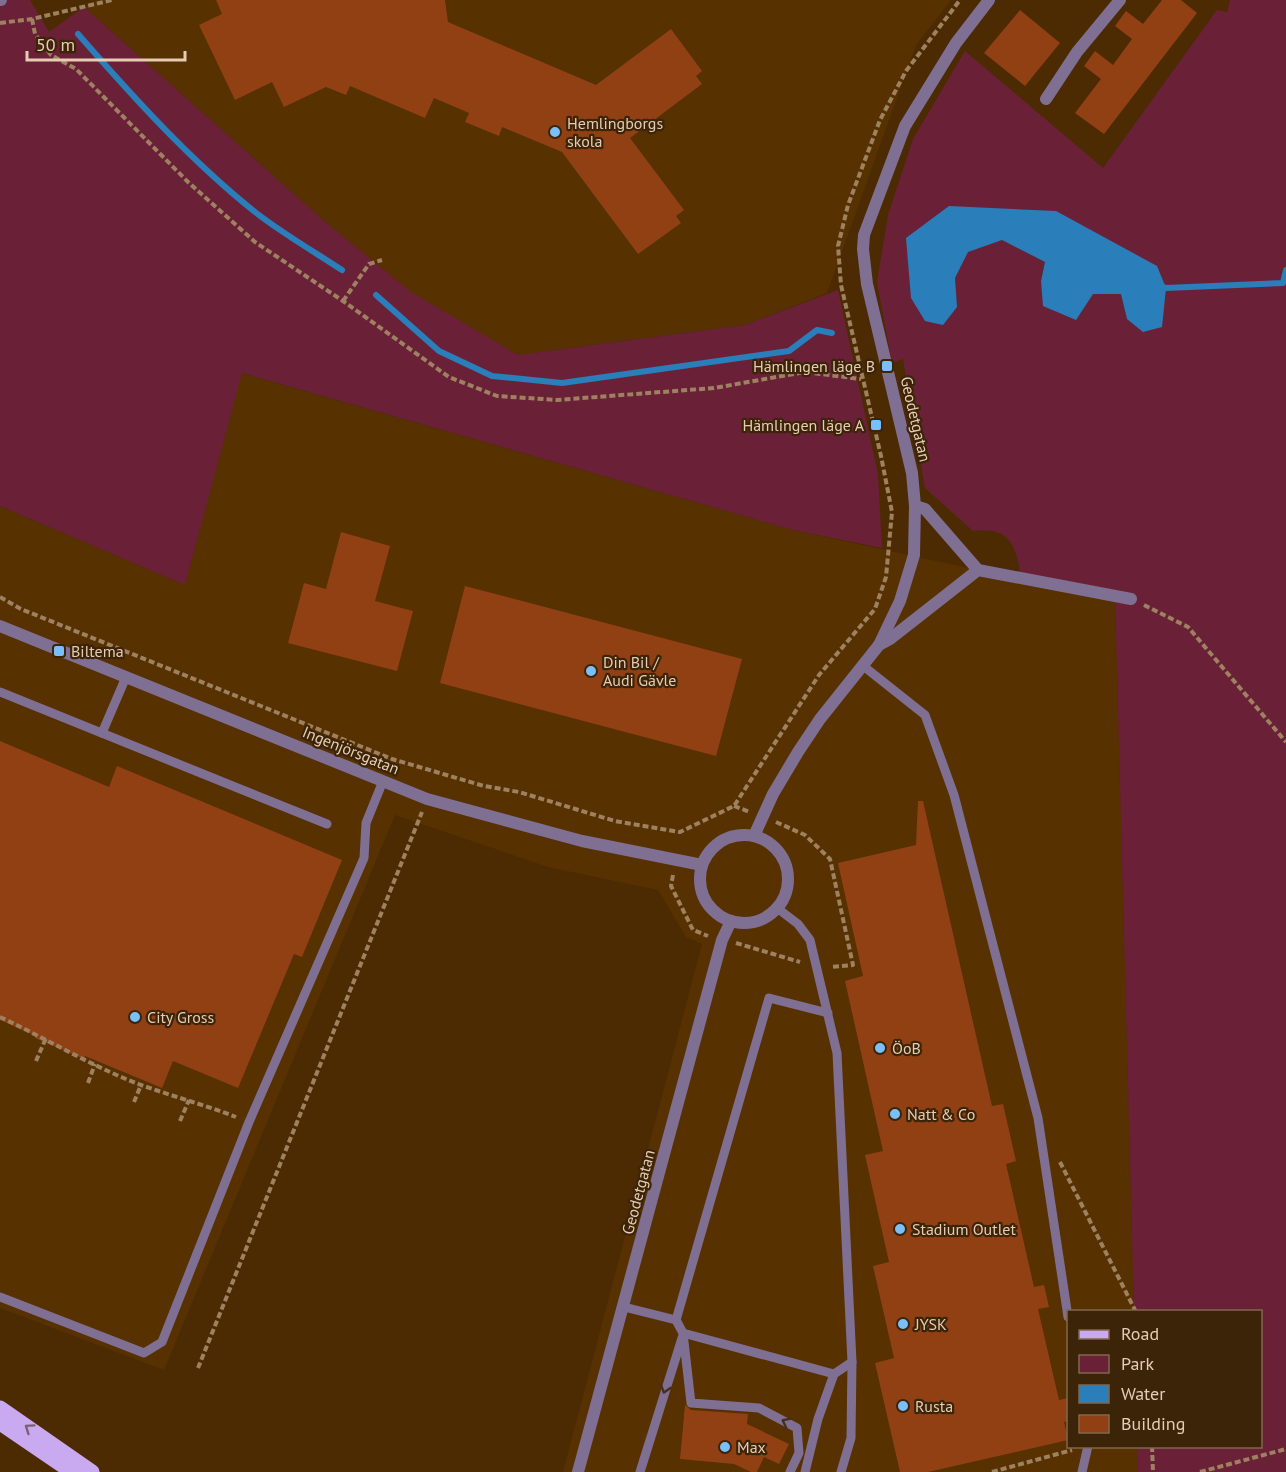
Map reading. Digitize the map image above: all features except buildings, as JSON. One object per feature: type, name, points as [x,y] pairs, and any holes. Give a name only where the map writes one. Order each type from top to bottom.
[{"type":"main road","points":[[0,1408],[92,1472]]},
{"type":"main road","points":[[0,1423],[72,1472]]},
{"type":"street","name":"Geodetgatan","points":[[754,836],[762,815],[798,752],[879,645],[900,601],[914,555],[915,506],[912,473],[867,284],[863,249],[864,235],[905,126],[956,43],[989,0]]},
{"type":"street","points":[[1046,99],[1077,52],[1120,0]]},
{"type":"street","points":[[915,506],[925,509],[978,570],[1131,599]]},
{"type":"street","points":[[879,645],[890,639],[978,570]]},
{"type":"street","name":"Ingenjörsgatan","points":[[0,626],[427,799],[582,842],[702,865]]},
{"type":"street","points":[[754,836],[766,841],[776,849],[785,866],[787,885],[784,897],[777,908],[756,921],[744,923],[731,921],[718,915],[708,905],[702,893],[700,879],[702,865],[708,853],[728,837],[754,836]]},
{"type":"street","name":"Geodetgatan","points":[[578,1472],[722,940],[731,921]]},
{"type":"lane","points":[[862,665],[926,715],[954,795],[1038,1118],[1067,1310]]},
{"type":"lane","points":[[102,733],[126,677]]},
{"type":"lane","points":[[0,692],[327,825]]},
{"type":"lane","points":[[0,1298],[144,1353],[162,1342],[249,1122],[364,858],[366,823],[383,781]]},
{"type":"lane","points":[[777,908],[798,924],[810,940],[837,1053],[852,1362],[851,1438],[841,1472]]},
{"type":"lane","points":[[790,1472],[799,1453],[797,1428],[759,1408],[691,1403],[683,1333],[676,1320],[769,998],[828,1013]]},
{"type":"lane","points":[[624,1307],[676,1320]]},
{"type":"lane","points":[[683,1333],[834,1374]]},
{"type":"lane","points":[[640,1472],[683,1333]]},
{"type":"lane","points":[[805,1472],[818,1419],[834,1374],[852,1362]]},
{"type":"lane","points":[[1082,1472],[1088,1448]]},
{"type":"path","points":[[0,23],[32,19],[112,0]]},
{"type":"path","points":[[0,597],[21,609],[392,759],[484,786],[519,792],[615,821],[680,832],[734,806],[819,675],[875,609],[886,577],[892,512],[841,285],[838,246],[848,205],[880,120],[906,71],[960,0]]},
{"type":"path","points":[[32,19],[35,34],[51,55],[76,69],[189,183],[255,242],[343,301],[448,377],[497,396],[557,400],[714,388],[805,372],[862,379]]},
{"type":"path","points":[[343,301],[369,264],[382,260]]},
{"type":"path","points":[[1131,599],[1188,627],[1286,742]]},
{"type":"path","points":[[198,1368],[427,799]]},
{"type":"path","points":[[734,806],[762,815],[805,835],[830,859],[853,964],[818,968]]},
{"type":"path","points":[[0,1017],[46,1038],[95,1065],[141,1085],[249,1122]]},
{"type":"path","points":[[36,1061],[46,1038]]},
{"type":"path","points":[[88,1083],[95,1065]]},
{"type":"path","points":[[134,1102],[141,1085]]},
{"type":"path","points":[[180,1121],[189,1100]]},
{"type":"path","points":[[1059,1159],[1135,1310]]},
{"type":"path","points":[[1152,1448],[1154,1472]]},
{"type":"path","points":[[992,1472],[1074,1449]]},
{"type":"path","points":[[1200,1472],[1286,1449]]},
{"type":"shaded area","name":"Hemlingborgs skola","points":[[97,0],[951,0],[916,45],[827,293],[745,325],[518,355],[414,295],[323,220],[84,7]]},
{"type":"shaded area","points":[[241,373],[793,530],[978,570],[1115,596],[1134,1310],[1067,1310],[1067,1448],[1137,1448],[1138,1472],[563,1472],[702,944],[686,937],[658,890],[548,867],[395,815],[164,1370],[0,1308],[0,506],[185,585]]},
{"type":"green space","points":[[0,0],[30,0],[49,32],[84,7],[323,220],[411,292],[518,355],[745,325],[838,290],[878,474],[882,548],[793,530],[242,373],[185,585],[0,506]]},
{"type":"green space","points":[[1230,0],[1286,0],[1286,1472],[1138,1472],[1137,1448],[1262,1448],[1262,1310],[1134,1310],[1115,596],[1021,578],[1014,548],[1004,535],[986,530],[973,531],[925,488],[903,359],[892,363],[877,282],[888,215],[913,139],[965,51],[1103,168],[1217,10],[1227,12]],"holes":[[[949,206],[1166,288],[1127,319],[1122,294],[1093,294],[1041,281],[1045,262],[1002,240],[968,251],[955,278],[957,308]]]},
{"type":"water","points":[[949,206],[1056,211],[1157,266],[1166,288],[1162,327],[1143,332],[1127,319],[1121,294],[1093,294],[1076,320],[1043,306],[1041,281],[1045,262],[1002,240],[968,252],[955,278],[957,307],[943,325],[925,321],[911,298],[906,238]]},
{"type":"waterway","points":[[78,34],[163,127],[231,192],[276,227],[342,270]]},
{"type":"waterway","points":[[1159,285],[1166,288],[1283,283],[1286,270]]},
{"type":"waterway","points":[[376,295],[439,351],[492,376],[562,383],[789,351],[817,330],[832,333]]},
{"type":"place","name":"Hemlingborgs skola","points":[[555,132]]},
{"type":"place","name":"Hämlingen läge B","points":[[887,366]]},
{"type":"place","name":"Hämlingen läge A","points":[[876,425]]},
{"type":"place","name":"Biltema","points":[[59,651]]},
{"type":"place","name":"Din Bil / Audi Gävle","points":[[591,671]]},
{"type":"place","name":"City Gross","points":[[135,1017]]},
{"type":"place","name":"ÖoB","points":[[880,1048]]},
{"type":"place","name":"Natt & Co","points":[[895,1114]]},
{"type":"place","name":"Stadium Outlet","points":[[900,1229]]},
{"type":"place","name":"JYSK","points":[[903,1324]]},
{"type":"place","name":"Rusta","points":[[903,1406]]},
{"type":"place","name":"Max","points":[[725,1447]]}]
